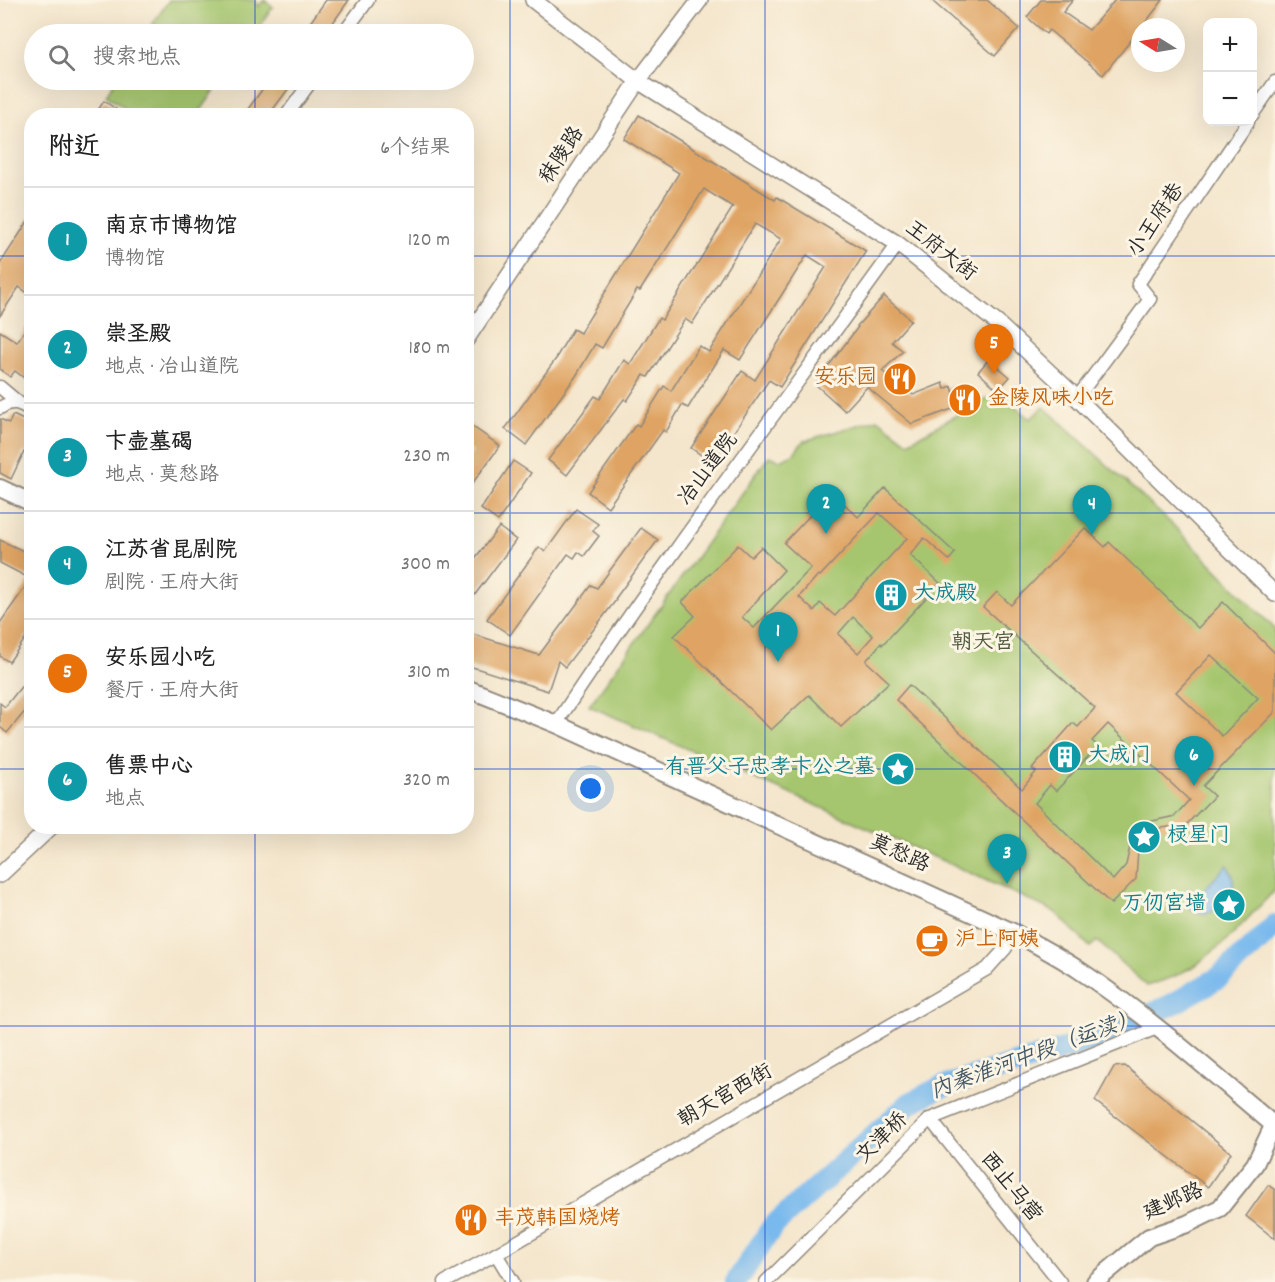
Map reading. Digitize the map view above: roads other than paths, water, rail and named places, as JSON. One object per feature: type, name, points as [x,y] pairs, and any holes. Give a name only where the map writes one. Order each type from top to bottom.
[{"type":"main road","points":[[0,488],[24,499]]},
{"type":"main road","name":"莫愁路","points":[[474,691],[556,724],[1015,933],[1051,952],[1106,989],[1157,1028],[1274,1124]]},
{"type":"main road","name":"建邺路","points":[[1095,1282],[1149,1238],[1187,1224],[1220,1208],[1255,1164],[1274,1124]]},
{"type":"street","points":[[350,24],[368,0]]},
{"type":"street","name":"王府大街","points":[[533,0],[638,81],[898,244],[997,323],[1077,398],[1275,594]]},
{"type":"street","name":"秣陵路","points":[[474,328],[638,81],[700,0]]},
{"type":"street","points":[[1257,108],[1275,82]]},
{"type":"street","points":[[292,108],[305,90]]},
{"type":"street","name":"小王府巷","points":[[1077,398],[1150,299],[1138,285],[1245,126]]},
{"type":"street","name":"冶山道院","points":[[556,724],[688,531],[898,244]]},
{"type":"street","points":[[0,387],[24,406]]},
{"type":"street","points":[[0,408],[7,403],[19,403]]},
{"type":"street","points":[[0,875],[44,834]]},
{"type":"street","name":"朝天宫西街","points":[[445,1282],[987,969],[1005,949],[1015,933]]},
{"type":"street","name":"文津桥","points":[[766,1282],[930,1119],[1157,1028]]},
{"type":"street","name":"西止马营","points":[[930,1119],[1060,1282]]},
{"type":"street","points":[[496,1254],[513,1282]]},
{"type":"water","points":[[1227,865],[1233,876],[1233,883],[1230,895],[1222,905],[1212,912],[1204,913],[1188,907]]},
{"type":"waterway","name":"内秦淮河中段（运渎）","points":[[736,1282],[773,1226],[910,1103],[939,1088],[1099,1038],[1173,1004],[1218,978],[1275,925]]},
{"type":"place","name":"安乐园小吃","points":[[994,374]]},
{"type":"place","name":"安乐园","points":[[900,379]]},
{"type":"place","name":"金陵风味小吃","points":[[965,400]]},
{"type":"place","name":"崇圣殿","points":[[826,534]]},
{"type":"place","name":"江苏省昆剧院","points":[[1092,535]]},
{"type":"place","name":"大成殿","points":[[891,595]]},
{"type":"place","name":"南京市博物馆","points":[[778,662]]},
{"type":"place","name":"大成门","points":[[1065,757]]},
{"type":"place","name":"有晋父子忠孝卞公之墓","points":[[898,769]]},
{"type":"place","name":"售票中心","points":[[1194,786]]},
{"type":"place","name":"棂星门","points":[[1144,837]]},
{"type":"place","name":"卞壸墓碣","points":[[1007,884]]},
{"type":"place","name":"万仞宫墙","points":[[1229,905]]},
{"type":"place","name":"沪上阿姨","points":[[932,941]]},
{"type":"place","name":"丰茂韩国烧烤","points":[[471,1220]]},
{"type":"park label","name":"朝天宫","points":[[983,644]]}]
